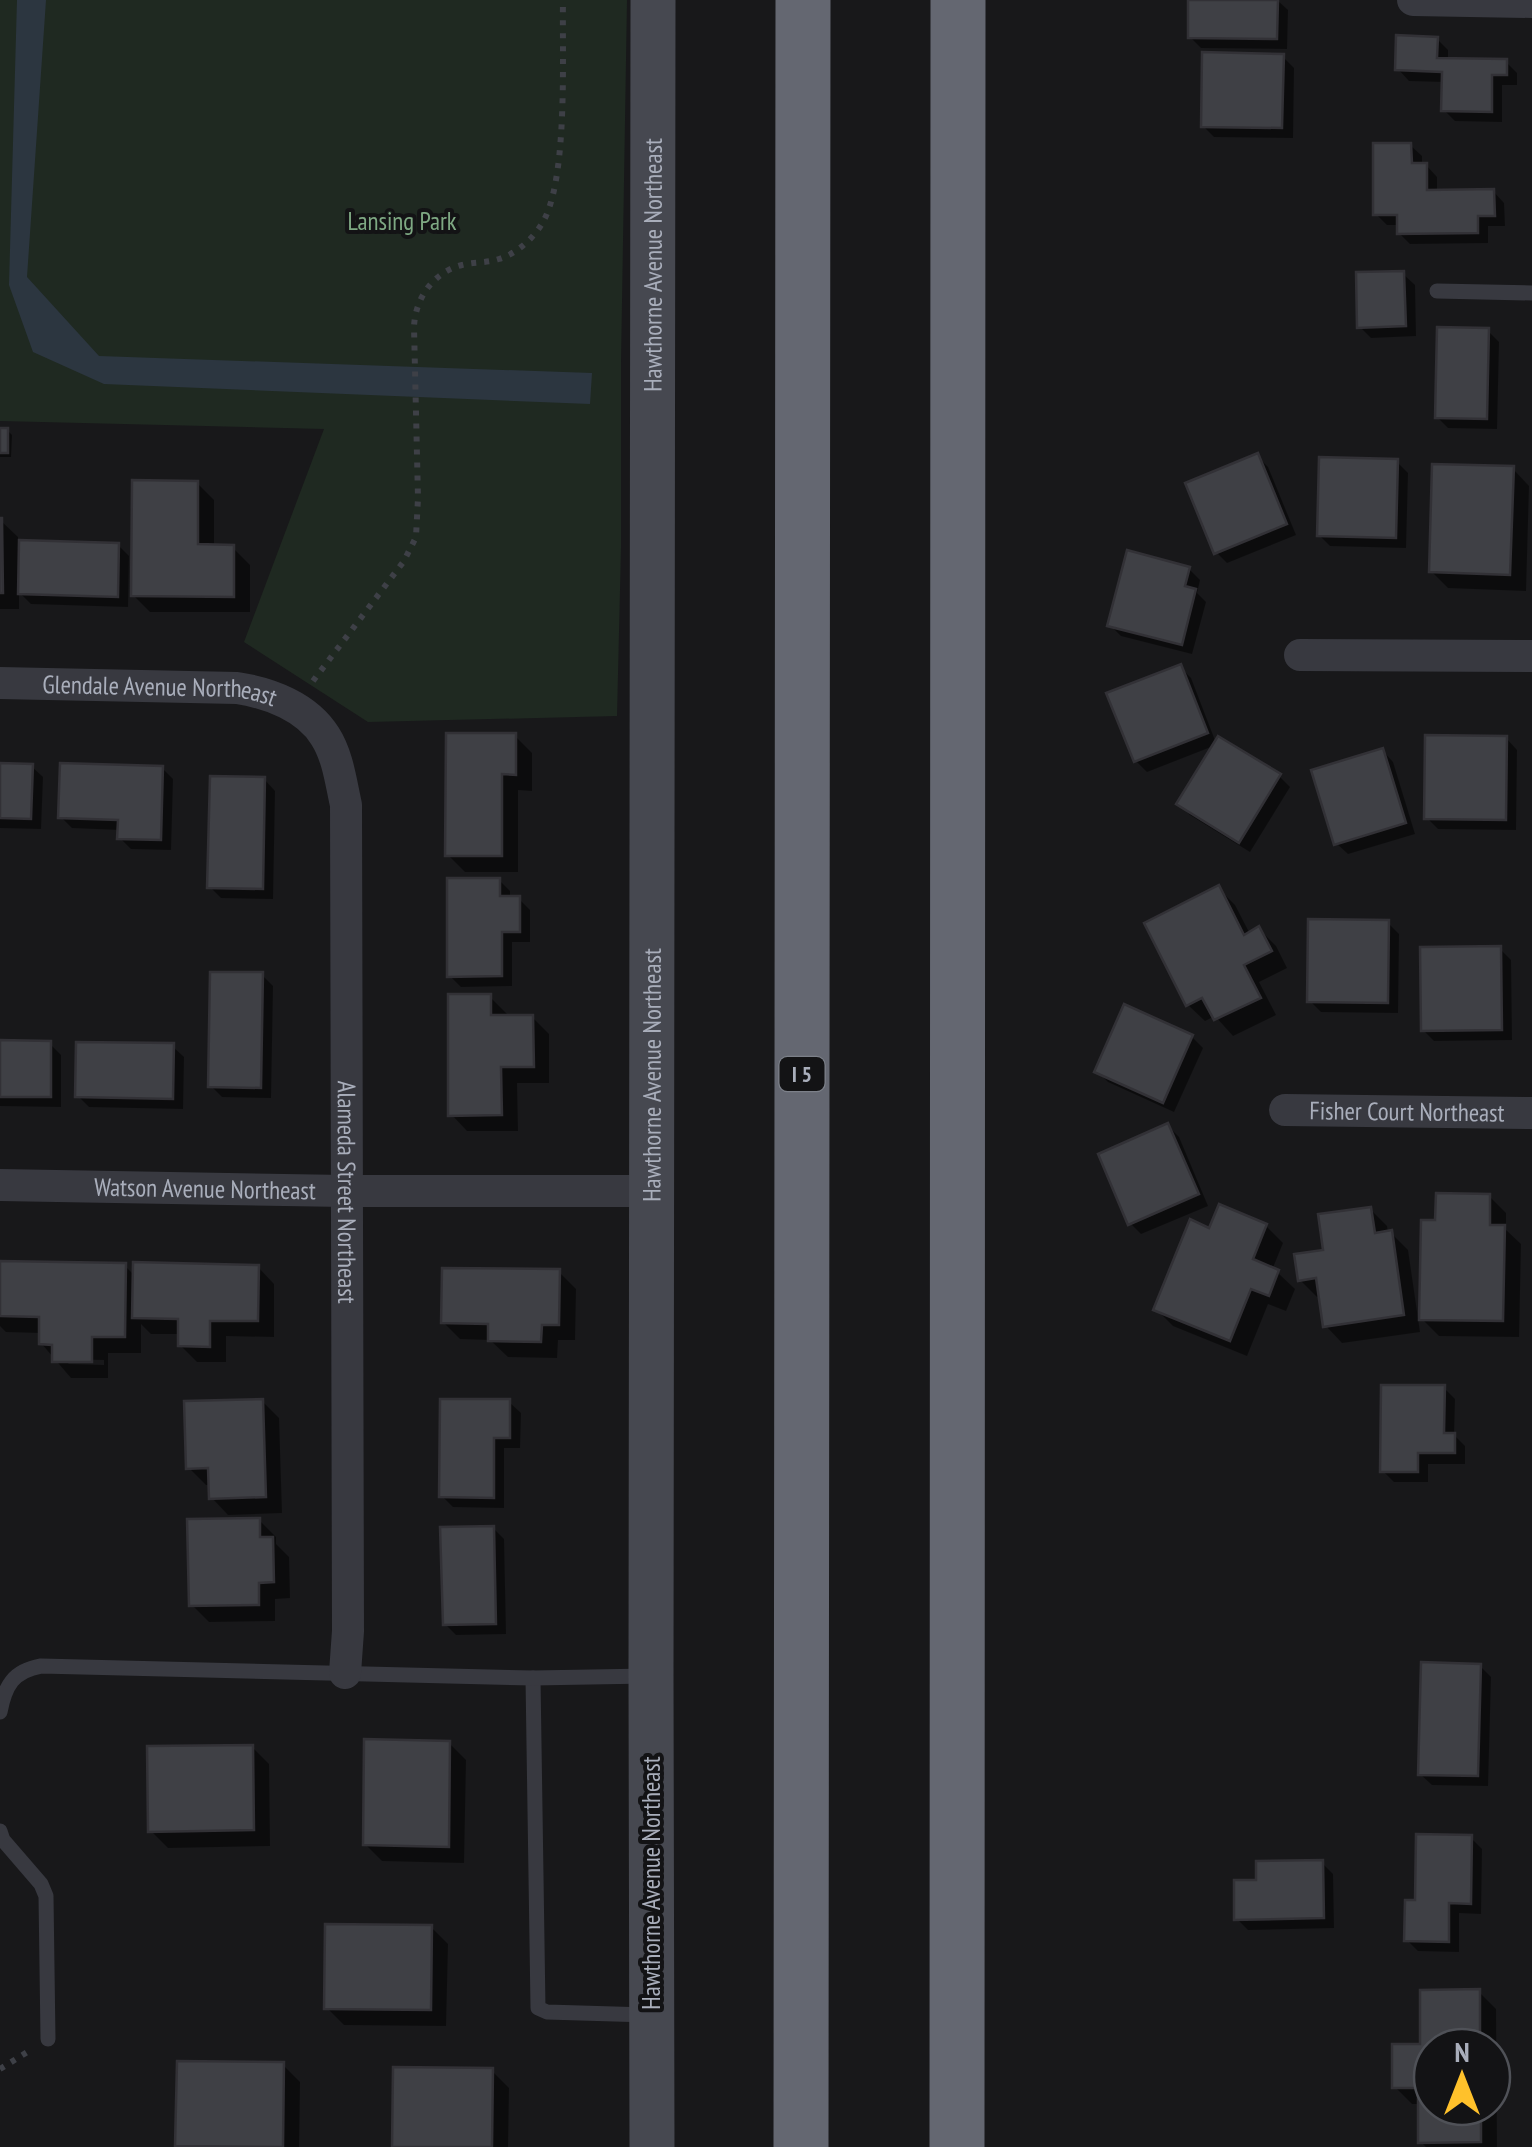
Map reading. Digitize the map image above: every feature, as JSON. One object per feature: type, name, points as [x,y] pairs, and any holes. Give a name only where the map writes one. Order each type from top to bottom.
[{"type":"highway","name":"I 5","points":[[801,2147],[803,0]]},
{"type":"highway","points":[[957,2147],[958,0]]},
{"type":"main road","name":"Hawthorne Avenue Northeast","points":[[652,2147],[653,0]]},
{"type":"street","points":[[1413,0],[1532,2]]},
{"type":"street","points":[[1300,654],[1532,656]]},
{"type":"street","name":"Glendale Avenue Northeast","points":[[0,682],[237,688],[261,692],[284,702],[310,720]]},
{"type":"street","name":"Alameda Street Northeast","points":[[310,720],[325,736],[346,805],[348,1630],[344,1673]]},
{"type":"street","name":"Fisher Court Northeast","points":[[1285,1110],[1532,1113]]},
{"type":"street","name":"Watson Avenue Northeast","points":[[0,1185],[652,1191]]},
{"type":"lane","points":[[1437,291],[1532,293]]},
{"type":"lane","points":[[0,1712],[4,1691],[13,1676],[41,1666],[533,1678],[650,1676]]},
{"type":"lane","points":[[533,1678],[538,2008],[547,2012],[652,2015]]},
{"type":"lane","points":[[0,1831],[46,1896],[48,2039]]},
{"type":"path","points":[[312,682],[404,561],[416,537],[416,306],[437,278],[462,265],[500,259],[526,244],[543,222],[552,200],[560,124],[563,0]]},
{"type":"green space","name":"Lansing Park","points":[[0,0],[627,0],[617,716],[368,722],[244,642],[324,429],[0,421]]},
{"type":"shaded area","points":[[17,0],[46,0],[27,277],[99,356],[592,373],[590,404],[104,384],[33,352],[9,285]]},
{"type":"building","points":[[1188,0],[1278,0],[1277,39],[1188,38]]},
{"type":"building","points":[[1396,35],[1438,37],[1437,58],[1507,59],[1507,75],[1492,75],[1492,112],[1441,111],[1442,72],[1395,70]]},
{"type":"building","points":[[1202,52],[1284,54],[1282,128],[1201,127]]},
{"type":"building","points":[[1373,143],[1411,143],[1412,163],[1427,163],[1427,190],[1494,189],[1495,216],[1478,216],[1478,233],[1397,234],[1397,215],[1373,215]]},
{"type":"building","points":[[1404,271],[1406,326],[1357,328],[1356,272]]},
{"type":"building","points":[[1437,327],[1489,328],[1487,419],[1435,418]]},
{"type":"building","points":[[0,428],[8,428],[8,453],[0,453]]},
{"type":"building","points":[[1258,453],[1287,524],[1214,554],[1185,483]]},
{"type":"building","points":[[1319,457],[1398,459],[1396,538],[1317,536]]},
{"type":"building","points":[[1432,464],[1514,466],[1510,575],[1429,572]]},
{"type":"building","points":[[132,480],[198,481],[198,544],[234,545],[234,597],[131,596]]},
{"type":"building","points":[[2,518],[3,593],[0,593]]},
{"type":"building","points":[[19,540],[119,543],[118,597],[18,594]]},
{"type":"building","points":[[1127,550],[1190,567],[1185,586],[1196,589],[1182,645],[1107,626]]},
{"type":"building","points":[[1181,664],[1208,733],[1134,762],[1106,693]]},
{"type":"building","points":[[446,733],[516,733],[516,775],[502,774],[502,856],[445,856]]},
{"type":"building","points":[[1425,735],[1507,736],[1506,820],[1424,819]]},
{"type":"building","points":[[1218,736],[1281,774],[1239,843],[1176,804]]},
{"type":"building","points":[[1383,748],[1406,823],[1334,845],[1311,770]]},
{"type":"building","points":[[0,763],[33,764],[31,819],[0,818]]},
{"type":"building","points":[[60,763],[163,766],[161,840],[117,839],[118,820],[58,818]]},
{"type":"building","points":[[210,776],[265,777],[263,889],[207,888]]},
{"type":"building","points":[[447,878],[500,878],[500,896],[520,896],[520,932],[502,932],[502,976],[447,977]]},
{"type":"building","points":[[1219,885],[1244,935],[1259,926],[1272,951],[1244,965],[1261,998],[1214,1020],[1202,998],[1186,1006],[1144,923]]},
{"type":"building","points":[[1308,919],[1389,920],[1388,1003],[1307,1002]]},
{"type":"building","points":[[1501,946],[1502,1030],[1421,1031],[1420,947]]},
{"type":"building","points":[[210,972],[263,972],[261,1088],[208,1087]]},
{"type":"building","points":[[448,994],[491,994],[491,1015],[533,1015],[534,1067],[501,1067],[502,1115],[448,1116]]},
{"type":"building","points":[[1124,1004],[1193,1035],[1163,1103],[1094,1072]]},
{"type":"building","points":[[0,1040],[51,1041],[51,1097],[0,1097]]},
{"type":"building","points":[[76,1042],[174,1043],[173,1099],[75,1097]]},
{"type":"building","points":[[1168,1123],[1199,1194],[1128,1225],[1098,1154]]},
{"type":"building","points":[[1436,1193],[1490,1194],[1490,1225],[1505,1225],[1503,1321],[1419,1320],[1421,1220],[1435,1220]]},
{"type":"building","points":[[1219,1204],[1267,1224],[1253,1259],[1279,1270],[1269,1296],[1251,1289],[1230,1341],[1153,1310],[1190,1219],[1209,1228]]},
{"type":"building","points":[[1371,1207],[1375,1233],[1392,1230],[1404,1315],[1323,1327],[1316,1278],[1298,1281],[1294,1254],[1323,1250],[1318,1214]]},
{"type":"building","points":[[0,1261],[126,1263],[125,1337],[92,1337],[92,1362],[52,1362],[52,1345],[39,1344],[39,1317],[0,1316]]},
{"type":"building","points":[[133,1262],[259,1265],[258,1321],[210,1321],[210,1347],[178,1346],[178,1319],[132,1318]]},
{"type":"building","points":[[442,1268],[560,1269],[559,1325],[542,1325],[541,1342],[488,1341],[488,1324],[441,1323]]},
{"type":"building","points":[[1381,1385],[1445,1385],[1444,1433],[1455,1433],[1455,1453],[1418,1453],[1418,1472],[1380,1472]]},
{"type":"building","points":[[263,1399],[266,1497],[209,1499],[208,1468],[186,1469],[184,1401]]},
{"type":"building","points":[[440,1399],[510,1399],[510,1438],[494,1438],[494,1498],[439,1497]]},
{"type":"building","points":[[260,1518],[260,1537],[273,1537],[274,1582],[259,1583],[259,1605],[189,1606],[187,1519]]},
{"type":"building","points":[[494,1526],[496,1624],[443,1625],[440,1527]]},
{"type":"building","points":[[1421,1662],[1481,1664],[1478,1776],[1418,1775]]},
{"type":"building","points":[[364,1739],[450,1741],[449,1847],[363,1845]]},
{"type":"building","points":[[253,1745],[254,1830],[148,1832],[147,1746]]},
{"type":"building","points":[[1416,1834],[1472,1835],[1471,1904],[1449,1903],[1449,1942],[1404,1941],[1405,1900],[1415,1900]]},
{"type":"building","points":[[1323,1860],[1324,1918],[1234,1920],[1234,1880],[1256,1880],[1256,1861]]},
{"type":"building","points":[[325,1924],[432,1925],[431,2010],[324,2009]]},
{"type":"building","points":[[1480,1989],[1480,2027],[1420,2027],[1420,1990]]},
{"type":"building","points":[[1392,2044],[1412,2044],[1412,2088],[1392,2088]]},
{"type":"building","points":[[177,2061],[284,2062],[283,2147],[175,2146]]},
{"type":"building","points":[[393,2067],[493,2068],[492,2147],[392,2147]]},
{"type":"building","points":[[1418,2127],[1481,2127],[1481,2142],[1418,2143]]}]
